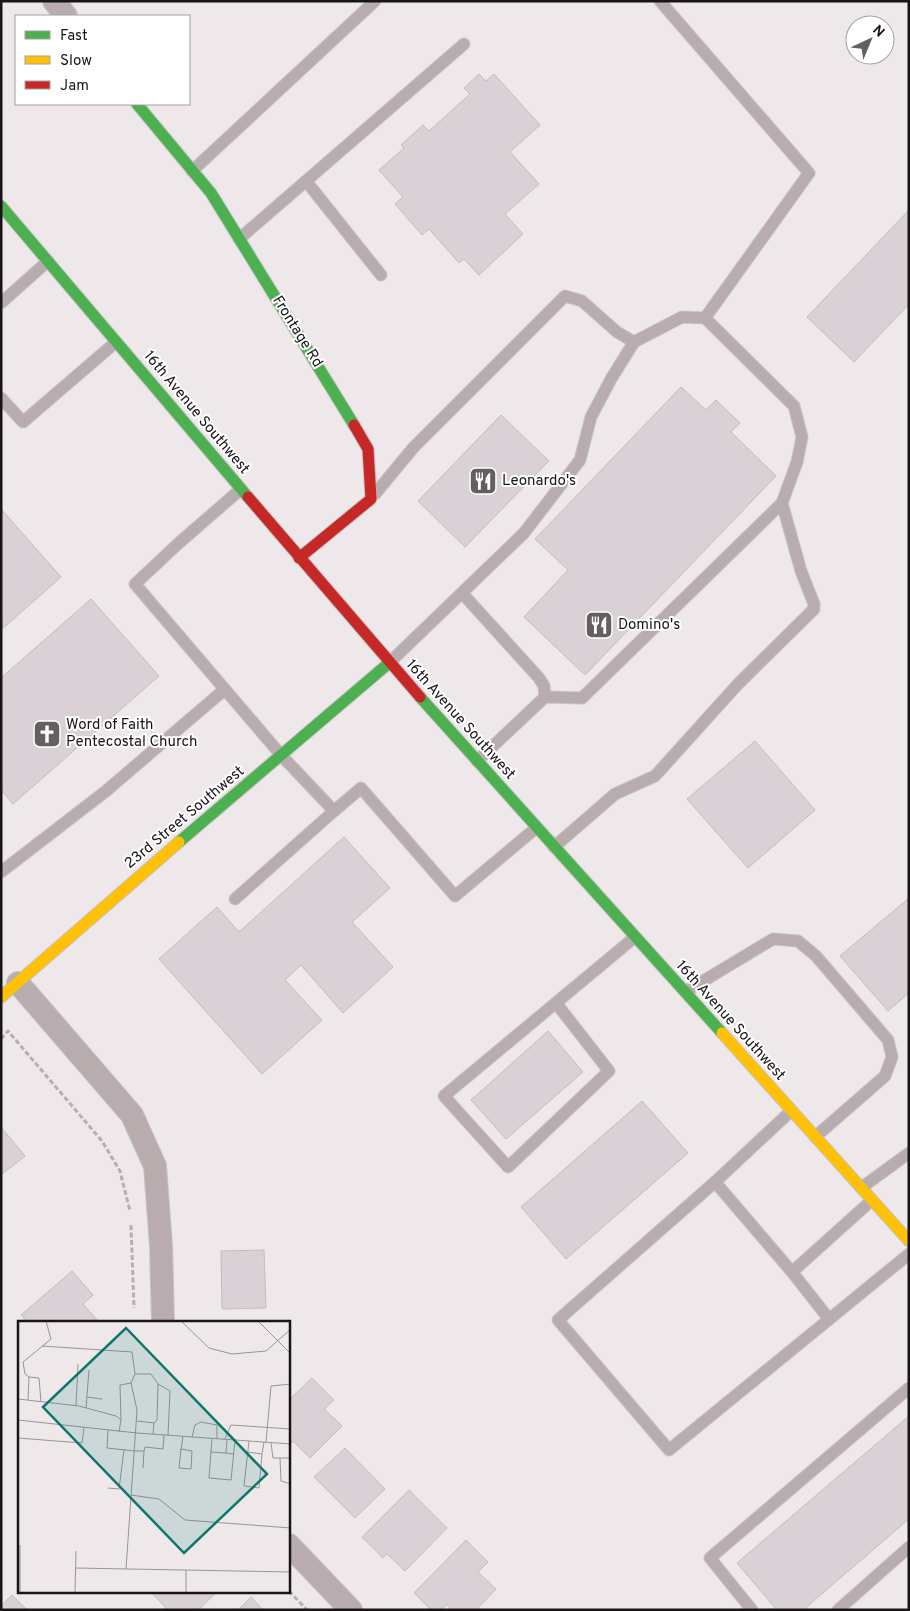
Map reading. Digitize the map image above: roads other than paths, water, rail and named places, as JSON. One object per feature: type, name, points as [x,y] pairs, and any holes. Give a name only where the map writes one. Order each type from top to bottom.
[{"type":"main road","name":"Frontage Rd","points":[[138,105],[211,194],[368,449],[371,499]]},
{"type":"main road","name":"16th Avenue Southwest","points":[[1,206],[389,663],[909,1241]]},
{"type":"main road","points":[[300,558],[371,499]]},
{"type":"main road","name":"23rd Street Southwest","points":[[10,990],[130,884],[389,663]]},
{"type":"street","points":[[54,1],[65,15]]},
{"type":"street","points":[[10,990],[132,1115],[155,1166],[163,1321]]},
{"type":"street","points":[[290,1546],[351,1610]]},
{"type":"lane","points":[[192,171],[375,1]]},
{"type":"lane","points":[[660,1],[809,173],[705,318]]},
{"type":"lane","points":[[239,239],[464,44]]},
{"type":"lane","points":[[306,180],[381,274]]},
{"type":"lane","points":[[1,303],[48,261]]},
{"type":"lane","points":[[371,499],[412,448],[565,296],[582,301],[617,332],[634,342]]},
{"type":"lane","points":[[389,663],[524,533],[580,460],[591,417],[611,379],[634,342],[682,317],[705,318],[794,406],[802,437],[797,462],[782,503],[582,698],[545,697],[477,761]]},
{"type":"lane","points":[[1,398],[23,422],[116,342]]},
{"type":"lane","points":[[241,490],[180,542],[135,584],[281,756],[334,811]]},
{"type":"lane","points":[[554,847],[615,794],[655,776],[738,684],[814,609],[782,503]]},
{"type":"lane","points":[[462,593],[538,678],[544,686],[545,697]]},
{"type":"lane","points":[[1,872],[106,791],[224,690]]},
{"type":"lane","points":[[236,899],[361,788],[455,896],[536,828]]},
{"type":"lane","points":[[556,1003],[609,1071],[508,1167],[444,1096],[635,937]]},
{"type":"lane","points":[[685,992],[773,939],[798,941],[816,956],[888,1040],[892,1058],[885,1076],[815,1136]]},
{"type":"lane","points":[[792,1111],[715,1182],[558,1320],[669,1450],[909,1254]]},
{"type":"lane","points":[[861,1188],[909,1153]]},
{"type":"lane","points":[[715,1182],[792,1272],[829,1319]]},
{"type":"lane","points":[[792,1272],[872,1200]]},
{"type":"lane","points":[[752,1610],[710,1558],[909,1388]]},
{"type":"lane","points":[[838,1610],[909,1547]]},
{"type":"place","name":"Leonardo's","points":[[483,481]]},
{"type":"place","name":"Domino's","points":[[599,625]]},
{"type":"place","name":"Word of Faith Pentecostal Church","points":[[47,734]]}]
